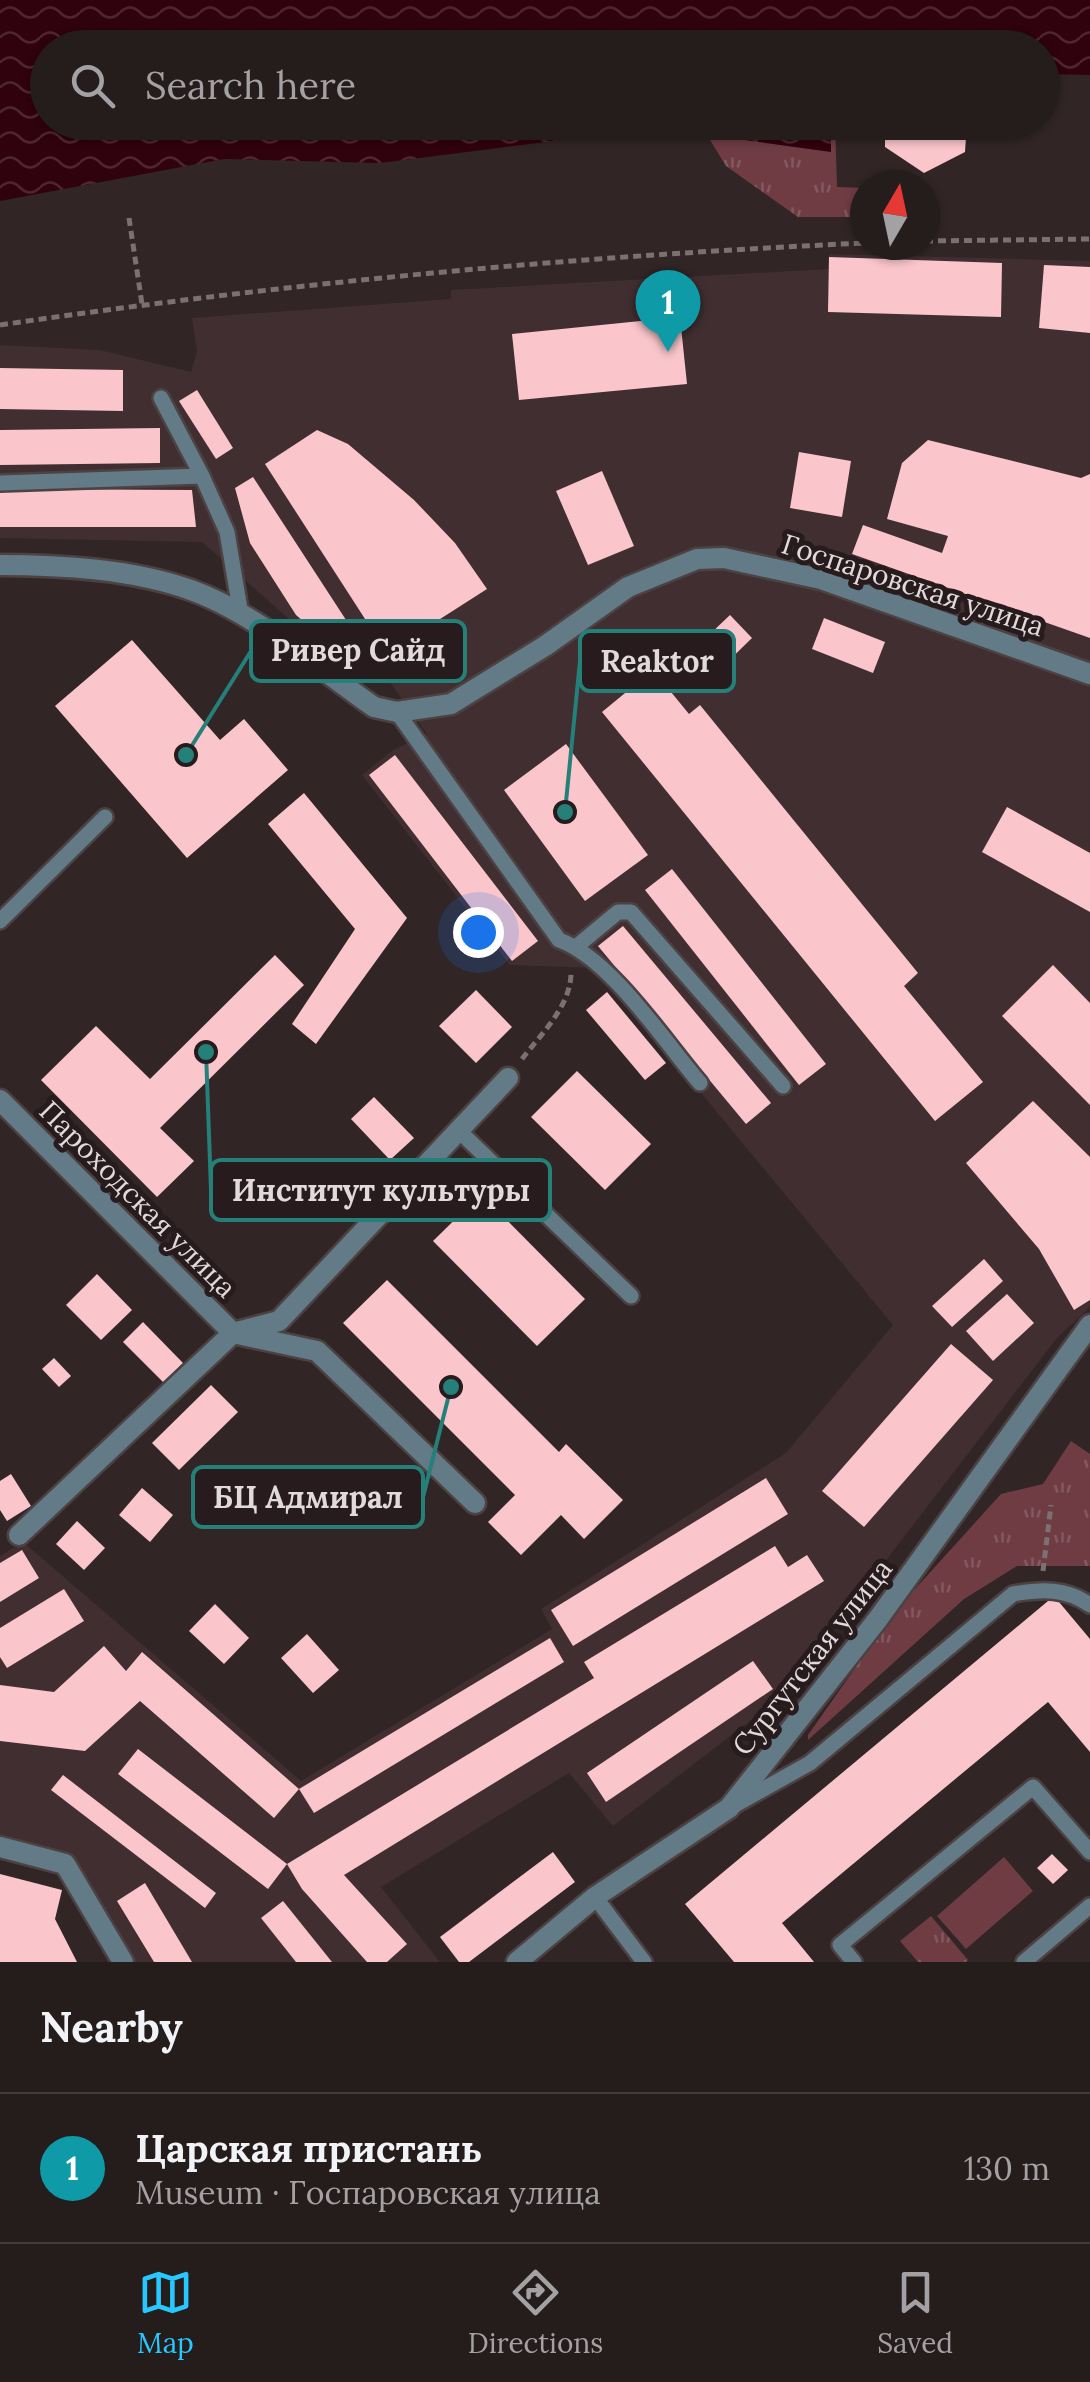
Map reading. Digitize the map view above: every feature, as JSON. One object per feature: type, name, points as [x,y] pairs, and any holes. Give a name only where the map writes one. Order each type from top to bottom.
[{"type":"street","name":"Госпаровская улица","points":[[397,712],[451,704],[545,646],[628,587],[697,559],[724,558],[821,580],[1090,674]]},
{"type":"street","points":[[0,565],[50,565],[124,575],[191,590],[241,615],[374,707],[397,712]]},
{"type":"street","points":[[19,1536],[234,1333],[279,1321],[508,1078]]},
{"type":"street","name":"Пароходская улица","points":[[0,1100],[234,1333],[317,1351],[475,1503]]},
{"type":"street","name":"Сургутская улица","points":[[516,1962],[595,1897],[729,1808],[878,1619],[1090,1325]]},
{"type":"street","points":[[0,1846],[65,1864],[123,1962]]},
{"type":"lane","points":[[161,398],[227,532],[241,615]]},
{"type":"lane","points":[[0,483],[202,476]]},
{"type":"lane","points":[[397,712],[559,940],[577,946],[607,972],[700,1083]]},
{"type":"lane","points":[[0,920],[105,817]]},
{"type":"lane","points":[[577,946],[618,912],[631,912],[783,1086]]},
{"type":"lane","points":[[456,1129],[631,1296]]},
{"type":"lane","points":[[729,1808],[810,1764],[1013,1594],[1041,1589],[1063,1592],[1090,1605]]},
{"type":"lane","points":[[854,1962],[840,1946],[1032,1787],[1090,1852]]},
{"type":"lane","points":[[595,1897],[644,1962]]},
{"type":"lane","points":[[1024,1962],[1090,1906]]},
{"type":"path","points":[[129,218],[142,304]]},
{"type":"path","points":[[940,240],[1090,239]]},
{"type":"path","points":[[0,325],[296,286],[850,244]]},
{"type":"path","points":[[508,1078],[564,1002],[571,982],[570,957],[559,940]]},
{"type":"path","points":[[1044,1571],[1051,1505]]},
{"type":"shaded area","points":[[829,254],[850,255],[850,260],[940,260],[940,257],[1090,261],[1090,1307],[1057,1338],[780,1698],[613,1826],[569,1773],[381,1887],[440,1962],[123,1962],[65,1865],[0,1847],[0,1556],[23,1542],[301,1781],[552,1629],[541,1609],[786,1453],[893,1325],[598,968],[510,965],[362,775],[393,750],[427,734],[379,667],[359,681],[202,542],[0,538],[0,345],[100,350],[191,372],[197,351],[192,318],[451,299],[451,290],[828,269]]},
{"type":"green space","points":[[710,140],[836,140],[837,187],[850,187],[850,217],[798,217],[726,166]]},
{"type":"green space","points":[[1071,1441],[1090,1454],[1090,1566],[1017,1566],[964,1599],[808,1740],[896,1610],[1001,1494],[1043,1484]]},
{"type":"green space","points":[[1004,1857],[1033,1891],[966,1949],[937,1916]]},
{"type":"green space","points":[[931,1916],[966,1962],[918,1962],[900,1941]]},
{"type":"water","points":[[0,0],[1090,0],[1090,75],[1060,74],[1060,30],[30,30],[30,140],[562,140],[380,163],[224,159],[0,201]]},
{"type":"water","points":[[744,140],[831,140],[831,152]]},
{"type":"building","points":[[885,140],[966,140],[965,152],[930,170],[920,170],[885,147]]},
{"type":"building","points":[[829,257],[1002,263],[1001,317],[828,312]]},
{"type":"building","points":[[1044,265],[1090,267],[1090,333],[1039,328]]},
{"type":"building","points":[[680,317],[687,384],[519,400],[512,334]]},
{"type":"building","points":[[0,368],[123,370],[123,411],[0,409]]},
{"type":"building","points":[[197,390],[233,448],[216,459],[179,401]]},
{"type":"building","points":[[160,428],[160,463],[0,465],[0,430]]},
{"type":"building","points":[[317,430],[348,444],[414,500],[455,543],[487,589],[387,653],[265,464]]},
{"type":"building","points":[[928,440],[1081,478],[1090,474],[1090,638],[852,554],[863,525],[942,553],[948,536],[887,519],[902,463]]},
{"type":"building","points":[[799,452],[851,461],[842,517],[790,508]]},
{"type":"building","points":[[602,471],[634,546],[588,565],[556,491]]},
{"type":"building","points":[[253,477],[376,666],[361,679],[342,655],[296,615],[250,543],[235,488]]},
{"type":"building","points":[[0,489],[192,490],[196,527],[0,527]]},
{"type":"building","points":[[730,615],[752,638],[710,679],[688,655]]},
{"type":"building","points":[[824,618],[885,642],[873,673],[812,649]]},
{"type":"building","points":[[132,640],[220,740],[244,719],[288,770],[187,858],[55,706]]},
{"type":"building","points":[[653,670],[689,714],[700,705],[918,973],[904,986],[983,1082],[935,1121],[602,712]]},
{"type":"building","points":[[566,744],[648,855],[585,901],[504,790]]},
{"type":"building","points":[[395,755],[538,941],[512,961],[369,775]]},
{"type":"building","points":[[304,793],[407,918],[316,1044],[292,1024],[355,929],[268,824]]},
{"type":"building","points":[[1007,807],[1090,853],[1090,912],[982,852]]},
{"type":"building","points":[[672,869],[826,1064],[799,1085],[645,890]]},
{"type":"building","points":[[623,926],[771,1103],[746,1124],[598,946]]},
{"type":"building","points":[[275,955],[304,985],[160,1128],[194,1161],[157,1197],[41,1080],[96,1026],[150,1079]]},
{"type":"building","points":[[1053,965],[1090,1003],[1090,1105],[1002,1016]]},
{"type":"building","points":[[476,990],[512,1027],[476,1063],[439,1026]]},
{"type":"building","points":[[607,992],[666,1063],[645,1080],[586,1010]]},
{"type":"building","points":[[577,1071],[651,1144],[605,1190],[531,1117]]},
{"type":"building","points":[[374,1097],[414,1138],[390,1160],[351,1119]]},
{"type":"building","points":[[1033,1101],[1090,1157],[1090,1300],[1074,1310],[1039,1249],[966,1163]]},
{"type":"building","points":[[481,1194],[585,1299],[537,1346],[433,1241]]},
{"type":"building","points":[[984,1259],[1003,1281],[952,1327],[932,1306]]},
{"type":"building","points":[[97,1274],[132,1310],[101,1340],[66,1305]]},
{"type":"building","points":[[387,1280],[559,1452],[566,1444],[623,1500],[584,1539],[561,1515],[521,1555],[488,1522],[515,1495],[343,1323]]},
{"type":"building","points":[[1007,1294],[1034,1323],[993,1361],[966,1331]]},
{"type":"building","points":[[143,1322],[183,1363],[163,1382],[123,1342]]},
{"type":"building","points":[[951,1344],[993,1380],[864,1527],[822,1491]]},
{"type":"building","points":[[54,1358],[71,1376],[59,1387],[42,1369]]},
{"type":"building","points":[[211,1385],[238,1412],[179,1470],[152,1443]]},
{"type":"building","points":[[11,1474],[31,1506],[7,1521],[0,1510],[0,1481]]},
{"type":"building","points":[[766,1478],[788,1514],[573,1646],[551,1610]]},
{"type":"building","points":[[142,1488],[173,1515],[150,1542],[119,1515]]},
{"type":"building","points":[[77,1521],[105,1548],[84,1570],[56,1544]]},
{"type":"building","points":[[775,1546],[788,1567],[807,1555],[824,1581],[344,1875],[407,1944],[387,1962],[367,1962],[302,1889],[287,1864],[594,1678],[584,1662]]},
{"type":"building","points":[[22,1550],[39,1578],[0,1602],[0,1563]]},
{"type":"building","points":[[64,1589],[84,1621],[7,1668],[0,1657],[0,1628]]},
{"type":"building","points":[[1054,1596],[1090,1639],[1090,1752],[1048,1702],[782,1923],[814,1962],[734,1962],[685,1904]]},
{"type":"building","points":[[215,1604],[249,1638],[224,1664],[189,1631]]},
{"type":"building","points":[[307,1634],[339,1670],[313,1693],[281,1658]]},
{"type":"building","points":[[550,1638],[564,1662],[314,1813],[299,1789]]},
{"type":"building","points":[[104,1646],[126,1671],[142,1652],[299,1789],[274,1818],[140,1701],[85,1751],[0,1741],[0,1685],[54,1692]]},
{"type":"building","points":[[753,1661],[773,1689],[606,1802],[587,1773]]},
{"type":"building","points":[[138,1749],[287,1864],[268,1889],[118,1774]]},
{"type":"building","points":[[63,1775],[216,1893],[205,1908],[51,1790]]},
{"type":"building","points":[[553,1852],[575,1882],[469,1962],[459,1962],[440,1937]]},
{"type":"building","points":[[1052,1854],[1068,1870],[1053,1884],[1037,1868]]},
{"type":"building","points":[[0,1874],[62,1890],[55,1919],[77,1962],[0,1962]]},
{"type":"building","points":[[145,1883],[192,1962],[154,1962],[117,1901]]},
{"type":"building","points":[[283,1901],[332,1962],[296,1962],[261,1918]]},
{"type":"place","name":"Царская пристань","points":[[668,352]]},
{"type":"place","name":"Ривер Сайд","points":[[186,755]]},
{"type":"place","name":"Reaktor","points":[[565,812]]},
{"type":"place","name":"Институт культуры","points":[[206,1052]]},
{"type":"place","name":"БЦ Адмирал","points":[[451,1387]]}]
